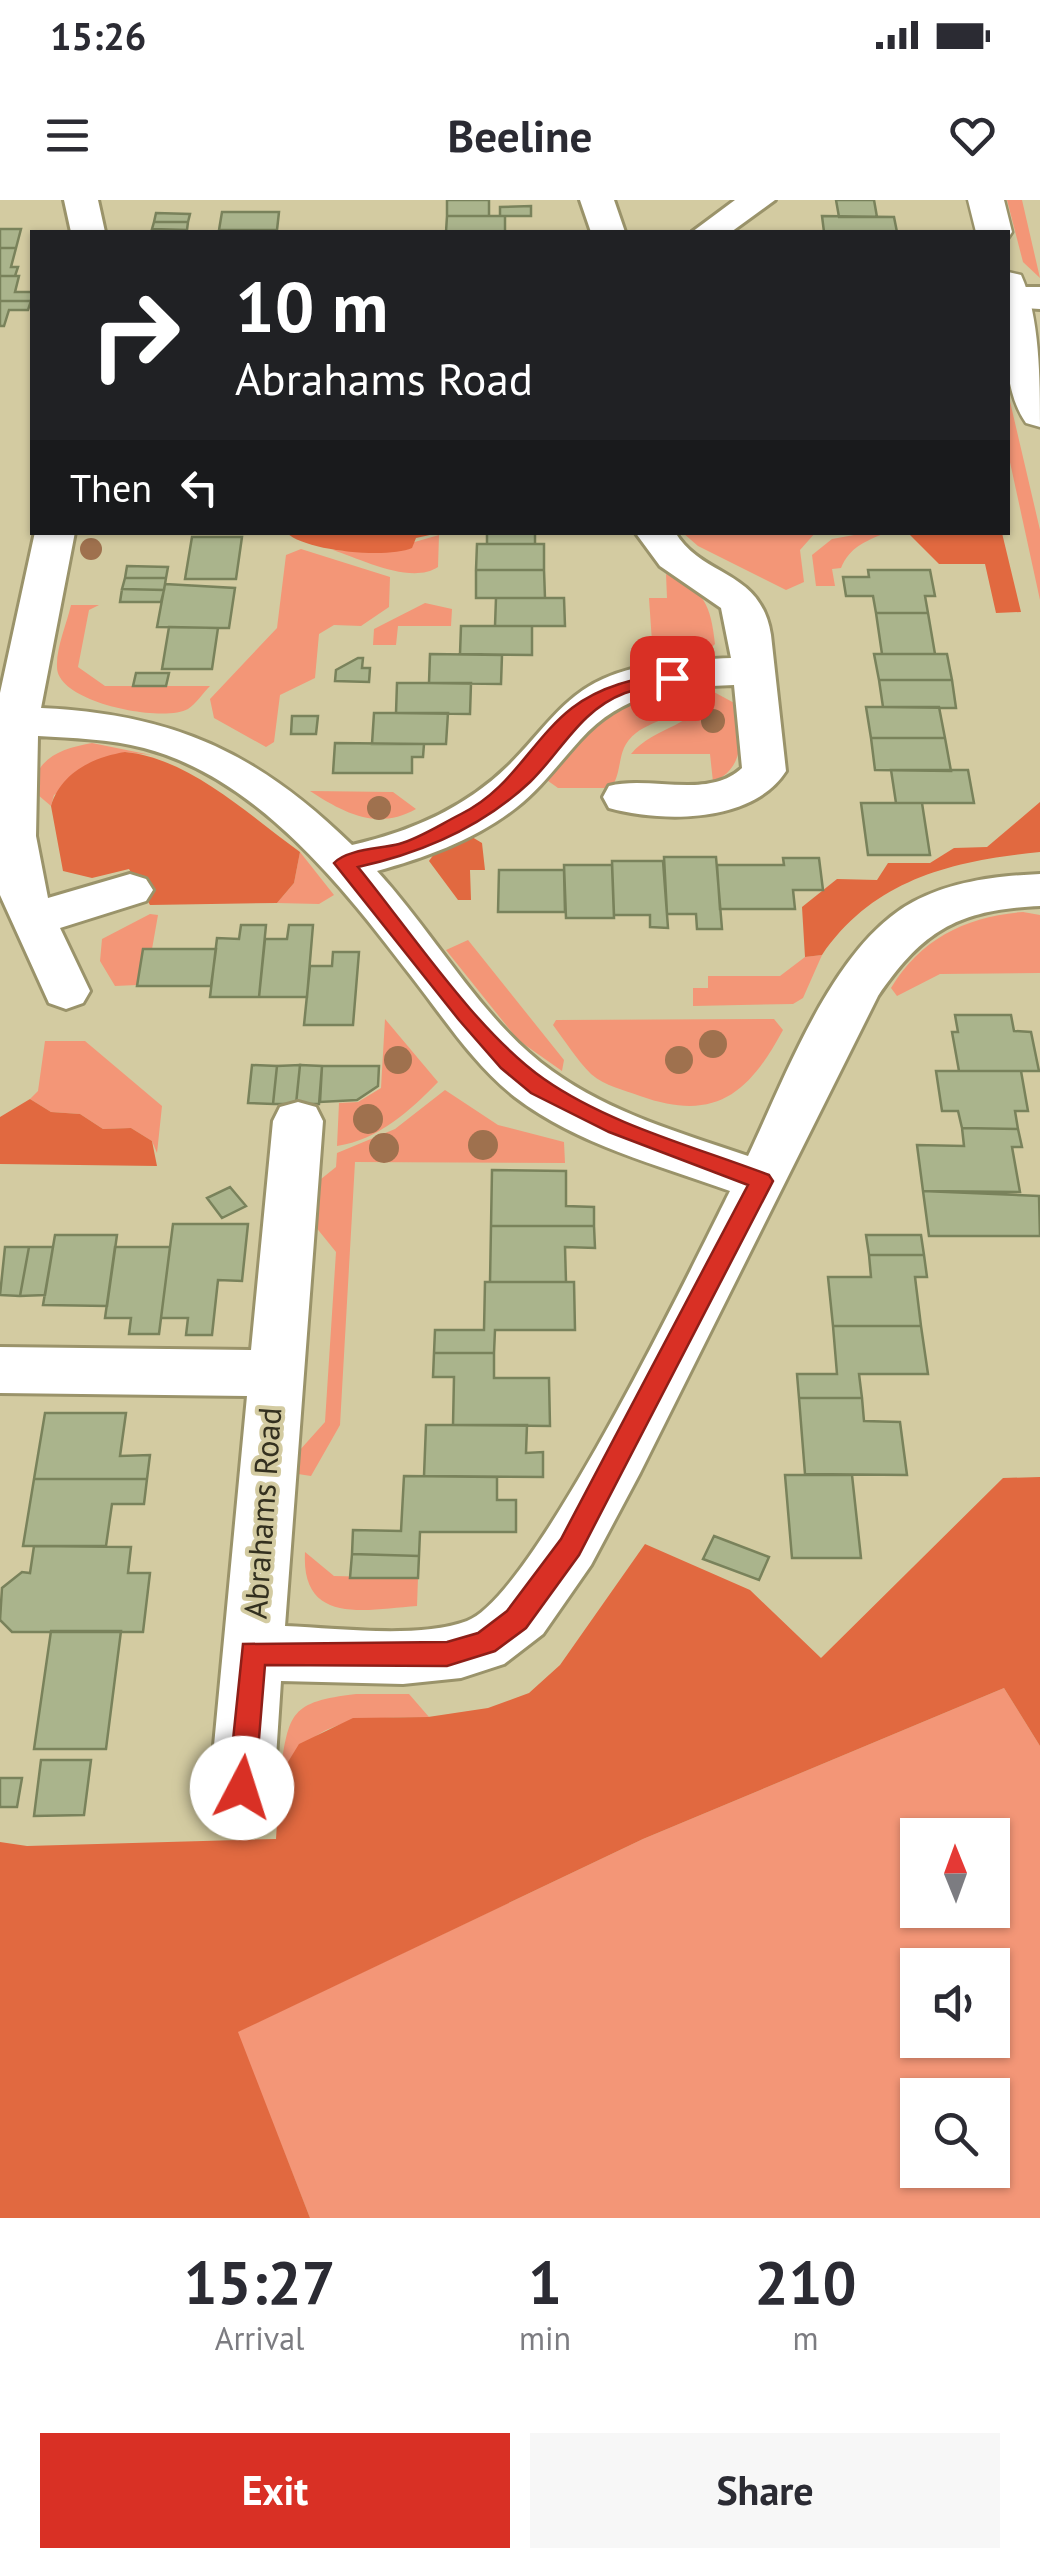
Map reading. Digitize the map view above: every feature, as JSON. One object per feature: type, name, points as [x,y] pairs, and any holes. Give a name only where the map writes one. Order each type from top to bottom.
[{"type":"street","points":[[81,200],[88,230]]},
{"type":"street","points":[[597,200],[607,230]]},
{"type":"street","points":[[712,230],[758,200]]},
{"type":"street","points":[[986,200],[994,230]]},
{"type":"street","points":[[1020,293],[1040,416]]},
{"type":"street","points":[[53,535],[12,721],[6,768],[7,818],[17,876],[66,991]]},
{"type":"street","points":[[625,797],[712,797],[742,792],[755,784],[764,771],[746,616],[737,600],[662,550],[656,535]]},
{"type":"street","points":[[344,863],[408,849],[477,814],[524,776],[574,716],[620,688],[754,670]]},
{"type":"street","points":[[12,721],[116,730],[183,746],[236,772],[344,863],[466,1014],[509,1062],[539,1087],[616,1126],[762,1181]]},
{"type":"street","points":[[33,919],[130,890]]},
{"type":"street","name":"Abrahams Road","points":[[253,1652],[447,1654],[486,1643],[516,1619],[570,1547],[762,1181],[819,1062],[880,955],[916,921],[939,907],[1006,891],[1040,890]]},
{"type":"street","name":"Abrahams Road","points":[[242,1788],[298,1120]]},
{"type":"street","name":"Abrahams Road","points":[[0,1370],[274,1373]]},
{"type":"shaded area","points":[[1007,200],[1022,200],[1040,278],[1023,262]]},
{"type":"shaded area","points":[[1010,402],[1040,530],[1040,600],[1010,462]]},
{"type":"shaded area","points":[[290,535],[430,535],[416,538],[412,548],[384,553],[328,549]]},
{"type":"shaded area","points":[[439,535],[438,567],[427,572],[386,569],[333,550],[376,553]]},
{"type":"shaded area","points":[[685,535],[813,535],[800,550],[804,582],[786,590],[698,546]]},
{"type":"shaded area","points":[[880,535],[853,550],[841,568],[832,569],[835,586],[816,586],[812,555],[832,539]]},
{"type":"shaded area","points":[[910,535],[1002,535],[1021,612],[996,613],[985,564],[939,564]]},
{"type":"shaded area","points":[[301,549],[390,577],[389,607],[361,626],[334,625],[319,634],[315,678],[280,695],[274,742],[266,747],[214,718],[210,699],[277,628],[286,555]]},
{"type":"shaded area","points":[[666,574],[697,592],[708,609],[715,644],[707,652],[653,657],[649,598],[667,598]]},
{"type":"shaded area","points":[[425,603],[452,609],[451,626],[398,626],[396,645],[373,645],[374,629]]},
{"type":"shaded area","points":[[71,605],[99,605],[89,610],[78,667],[105,686],[210,686],[188,709],[175,713],[113,707],[74,691],[62,680],[57,667]]},
{"type":"shaded area","points":[[698,689],[680,711],[629,739],[611,788],[558,788],[544,778],[591,719],[638,698]]},
{"type":"shaded area","points":[[712,691],[738,705],[739,749],[732,768],[724,776],[713,782],[710,754],[631,754],[651,737],[697,712]]},
{"type":"shaded area","points":[[92,743],[151,755],[125,752],[54,795],[51,806],[31,789],[40,769],[53,756]]},
{"type":"shaded area","points":[[125,752],[172,765],[195,777],[300,852],[294,883],[277,903],[150,905],[129,869],[92,878],[63,871],[51,806],[56,794],[80,768]]},
{"type":"shaded area","points":[[310,791],[393,792],[416,809],[388,819],[374,819],[348,812]]},
{"type":"shaded area","points":[[1040,802],[1040,852],[976,861],[918,878],[866,908],[822,955],[805,957],[802,907],[837,879],[877,880],[888,863],[930,863],[954,848],[987,847]]},
{"type":"shaded area","points":[[472,837],[482,843],[485,870],[470,870],[471,900],[458,900],[429,861],[447,844]]},
{"type":"shaded area","points":[[300,852],[334,895],[319,904],[277,903],[294,883]]},
{"type":"shaded area","points":[[1023,912],[1040,915],[1040,973],[940,974],[897,996],[891,988],[916,956],[947,933],[983,919]]},
{"type":"shaded area","points":[[150,914],[158,915],[152,949],[143,949],[137,985],[115,986],[100,961],[102,939]]},
{"type":"shaded area","points":[[468,940],[564,1060],[562,1071],[518,1040],[446,950]]},
{"type":"shaded area","points":[[822,955],[803,998],[793,1004],[693,1006],[693,988],[708,988],[708,976],[780,976],[805,957]]},
{"type":"shaded area","points":[[385,1019],[438,1082],[380,1130],[337,1146],[339,1103],[358,1102],[381,1088]]},
{"type":"shaded area","points":[[774,1019],[783,1030],[743,1086],[710,1104],[690,1106],[667,1104],[602,1082],[586,1069],[553,1025],[556,1020]]},
{"type":"shaded area","points":[[45,1041],[85,1041],[162,1106],[157,1153],[152,1141],[131,1128],[103,1129],[80,1114],[51,1112],[30,1099],[38,1091]]},
{"type":"shaded area","points":[[445,1090],[498,1125],[564,1142],[565,1163],[355,1162],[340,1425],[311,1476],[298,1474],[299,1451],[325,1422],[336,1252],[315,1226],[321,1179],[336,1167],[337,1153],[395,1129]]},
{"type":"shaded area","points":[[30,1099],[51,1112],[80,1114],[103,1129],[131,1128],[152,1141],[157,1166],[0,1164],[0,1117]]},
{"type":"shaded area","points":[[1040,1477],[1040,1746],[1004,1688],[643,1839],[238,2032],[310,2218],[0,2218],[0,1842],[27,1846],[276,1839],[280,1775],[299,1744],[353,1718],[428,1717],[488,1708],[529,1693],[560,1665],[645,1544],[750,1590],[821,1658],[1003,1478]]},
{"type":"shaded area","points":[[305,1552],[334,1576],[418,1578],[417,1606],[357,1610],[325,1602],[313,1592],[306,1575]]},
{"type":"shaded area","points":[[1004,1688],[1040,1746],[1040,2218],[310,2218],[237,2032],[643,1839]]},
{"type":"shaded area","points":[[356,1694],[409,1694],[429,1717],[363,1720],[326,1730],[310,1740],[280,1775],[286,1737],[297,1714],[318,1701]]},
{"type":"building","points":[[447,200],[489,200],[489,216],[447,216]]},
{"type":"building","points":[[836,200],[874,200],[877,217],[839,217]]},
{"type":"building","points":[[531,206],[531,216],[500,216],[500,207]]},
{"type":"building","points":[[222,212],[279,212],[277,230],[219,230]]},
{"type":"building","points":[[156,213],[190,214],[188,222],[154,222]]},
{"type":"building","points":[[447,216],[505,216],[505,230],[446,230]]},
{"type":"building","points":[[822,216],[894,217],[897,230],[824,230]]},
{"type":"building","points":[[154,222],[188,222],[187,230],[152,229]]},
{"type":"building","points":[[0,229],[21,229],[16,248],[0,248]]},
{"type":"building","points":[[0,248],[16,248],[11,267],[18,267],[15,276],[0,276]]},
{"type":"building","points":[[0,276],[19,276],[15,292],[30,292],[30,301],[0,301]]},
{"type":"building","points":[[0,301],[30,301],[28,310],[9,310],[4,326],[0,326]]},
{"type":"building","points":[[487,535],[535,535],[535,544],[487,544]]},
{"type":"building","points":[[192,537],[242,537],[236,579],[185,579]]},
{"type":"building","points":[[477,544],[544,544],[544,570],[476,570]]},
{"type":"building","points":[[127,566],[168,567],[166,578],[125,578]]},
{"type":"building","points":[[476,570],[544,570],[545,598],[476,598]]},
{"type":"building","points":[[868,570],[930,570],[935,596],[925,596],[928,613],[876,613],[873,596],[846,596],[843,577],[869,577]]},
{"type":"building","points":[[125,578],[166,578],[164,590],[122,589]]},
{"type":"building","points":[[165,584],[235,588],[229,628],[157,627]]},
{"type":"building","points":[[122,589],[164,590],[161,602],[120,602]]},
{"type":"building","points":[[496,598],[564,598],[565,626],[495,626]]},
{"type":"building","points":[[876,613],[928,613],[935,654],[882,654]]},
{"type":"building","points":[[461,626],[532,626],[532,655],[460,654]]},
{"type":"building","points":[[169,627],[218,628],[212,669],[162,669]]},
{"type":"building","points":[[430,654],[502,655],[501,684],[429,683]]},
{"type":"building","points":[[874,654],[947,654],[952,680],[879,680]]},
{"type":"building","points":[[363,658],[362,668],[370,668],[369,682],[335,681],[336,670]]},
{"type":"building","points":[[136,673],[169,673],[166,686],[133,686]]},
{"type":"building","points":[[879,680],[952,680],[956,708],[883,707]]},
{"type":"building","points":[[397,683],[471,683],[470,714],[396,713]]},
{"type":"building","points":[[866,707],[939,707],[945,738],[871,738]]},
{"type":"building","points":[[374,713],[448,713],[446,744],[372,744]]},
{"type":"building","points":[[292,716],[318,716],[316,734],[291,734]]},
{"type":"building","points":[[871,738],[945,738],[951,771],[875,770]]},
{"type":"building","points":[[335,743],[424,744],[423,757],[412,757],[412,773],[333,773]]},
{"type":"building","points":[[891,770],[968,770],[974,803],[896,803]]},
{"type":"building","points":[[861,803],[922,803],[930,855],[868,855]]},
{"type":"building","points":[[664,857],[716,857],[722,929],[697,929],[696,914],[667,914]]},
{"type":"building","points":[[783,858],[819,858],[823,890],[793,890],[795,909],[720,909],[717,865],[784,865]]},
{"type":"building","points":[[612,861],[663,861],[668,928],[650,927],[650,915],[614,915]]},
{"type":"building","points":[[564,865],[612,865],[614,918],[566,918]]},
{"type":"building","points":[[499,870],[564,870],[565,912],[498,912]]},
{"type":"building","points":[[241,925],[266,925],[259,997],[210,997],[217,938],[239,939]]},
{"type":"building","points":[[289,925],[313,925],[307,997],[259,997],[265,939],[287,939]]},
{"type":"building","points":[[143,949],[216,949],[211,986],[137,986]]},
{"type":"building","points":[[333,952],[359,952],[353,1025],[304,1025],[310,966],[332,966]]},
{"type":"building","points":[[955,1015],[1011,1015],[1014,1031],[1031,1032],[1039,1071],[959,1071],[952,1032],[958,1032]]},
{"type":"building","points":[[252,1065],[277,1066],[273,1104],[248,1103]]},
{"type":"building","points":[[300,1065],[322,1066],[319,1104],[296,1104]]},
{"type":"building","points":[[300,1065],[296,1104],[273,1104],[277,1066]]},
{"type":"building","points":[[322,1066],[379,1066],[378,1086],[357,1100],[320,1102]]},
{"type":"building","points":[[936,1071],[1021,1071],[1028,1111],[1015,1111],[1018,1129],[962,1128],[958,1111],[942,1111]]},
{"type":"building","points":[[962,1128],[1018,1129],[1022,1147],[1012,1147],[1020,1192],[923,1191],[917,1145],[964,1146]]},
{"type":"building","points":[[492,1170],[566,1171],[566,1206],[594,1207],[594,1226],[491,1226]]},
{"type":"building","points":[[230,1187],[246,1206],[222,1218],[207,1198]]},
{"type":"building","points":[[923,1191],[1039,1196],[1040,1236],[929,1236]]},
{"type":"building","points":[[173,1224],[248,1224],[242,1281],[218,1280],[212,1335],[186,1335],[188,1318],[161,1318]]},
{"type":"building","points":[[491,1226],[594,1226],[595,1248],[565,1247],[566,1282],[490,1282]]},
{"type":"building","points":[[55,1235],[117,1235],[107,1306],[43,1305]]},
{"type":"building","points":[[866,1235],[921,1235],[924,1255],[869,1255]]},
{"type":"building","points":[[5,1247],[29,1247],[20,1296],[0,1295]]},
{"type":"building","points":[[29,1247],[53,1247],[45,1295],[20,1296]]},
{"type":"building","points":[[115,1247],[170,1247],[159,1334],[129,1334],[131,1318],[105,1318]]},
{"type":"building","points":[[869,1255],[924,1255],[927,1277],[915,1277],[921,1326],[833,1326],[828,1277],[871,1277]]},
{"type":"building","points":[[485,1282],[574,1282],[575,1330],[495,1330],[494,1353],[434,1353],[435,1330],[484,1330]]},
{"type":"building","points":[[833,1326],[921,1326],[928,1374],[859,1374],[862,1398],[799,1398],[797,1374],[837,1374]]},
{"type":"building","points":[[434,1353],[494,1353],[494,1378],[549,1378],[550,1426],[453,1425],[454,1377],[433,1377]]},
{"type":"building","points":[[799,1398],[862,1398],[864,1421],[900,1422],[907,1475],[805,1474]]},
{"type":"building","points":[[45,1413],[126,1413],[120,1456],[150,1455],[147,1479],[34,1479]]},
{"type":"building","points":[[426,1425],[527,1425],[526,1453],[543,1452],[543,1477],[424,1476]]},
{"type":"building","points":[[785,1475],[852,1475],[861,1558],[792,1558]]},
{"type":"building","points":[[404,1476],[497,1477],[497,1500],[516,1500],[516,1532],[420,1532],[419,1556],[352,1554],[353,1530],[401,1531]]},
{"type":"building","points":[[34,1479],[147,1479],[144,1504],[112,1504],[106,1546],[23,1546]]},
{"type":"building","points":[[714,1536],[769,1557],[759,1580],[703,1559]]},
{"type":"building","points":[[34,1546],[131,1547],[128,1573],[150,1573],[143,1632],[12,1632],[0,1620],[2,1588],[22,1572],[30,1573]]},
{"type":"building","points":[[352,1554],[419,1556],[418,1578],[350,1578]]},
{"type":"building","points":[[51,1631],[121,1631],[106,1749],[34,1749]]},
{"type":"building","points":[[41,1760],[91,1760],[84,1815],[34,1816]]},
{"type":"building","points":[[0,1778],[22,1778],[17,1807],[0,1807]]},
{"type":"route","points":[[242,1788],[253,1652],[447,1654],[486,1643],[516,1619],[546,1584],[570,1547],[762,1181],[616,1126],[539,1087],[509,1062],[466,1014],[344,863],[408,849],[477,814],[512,788],[574,716],[593,702],[620,688],[672,678]]}]
